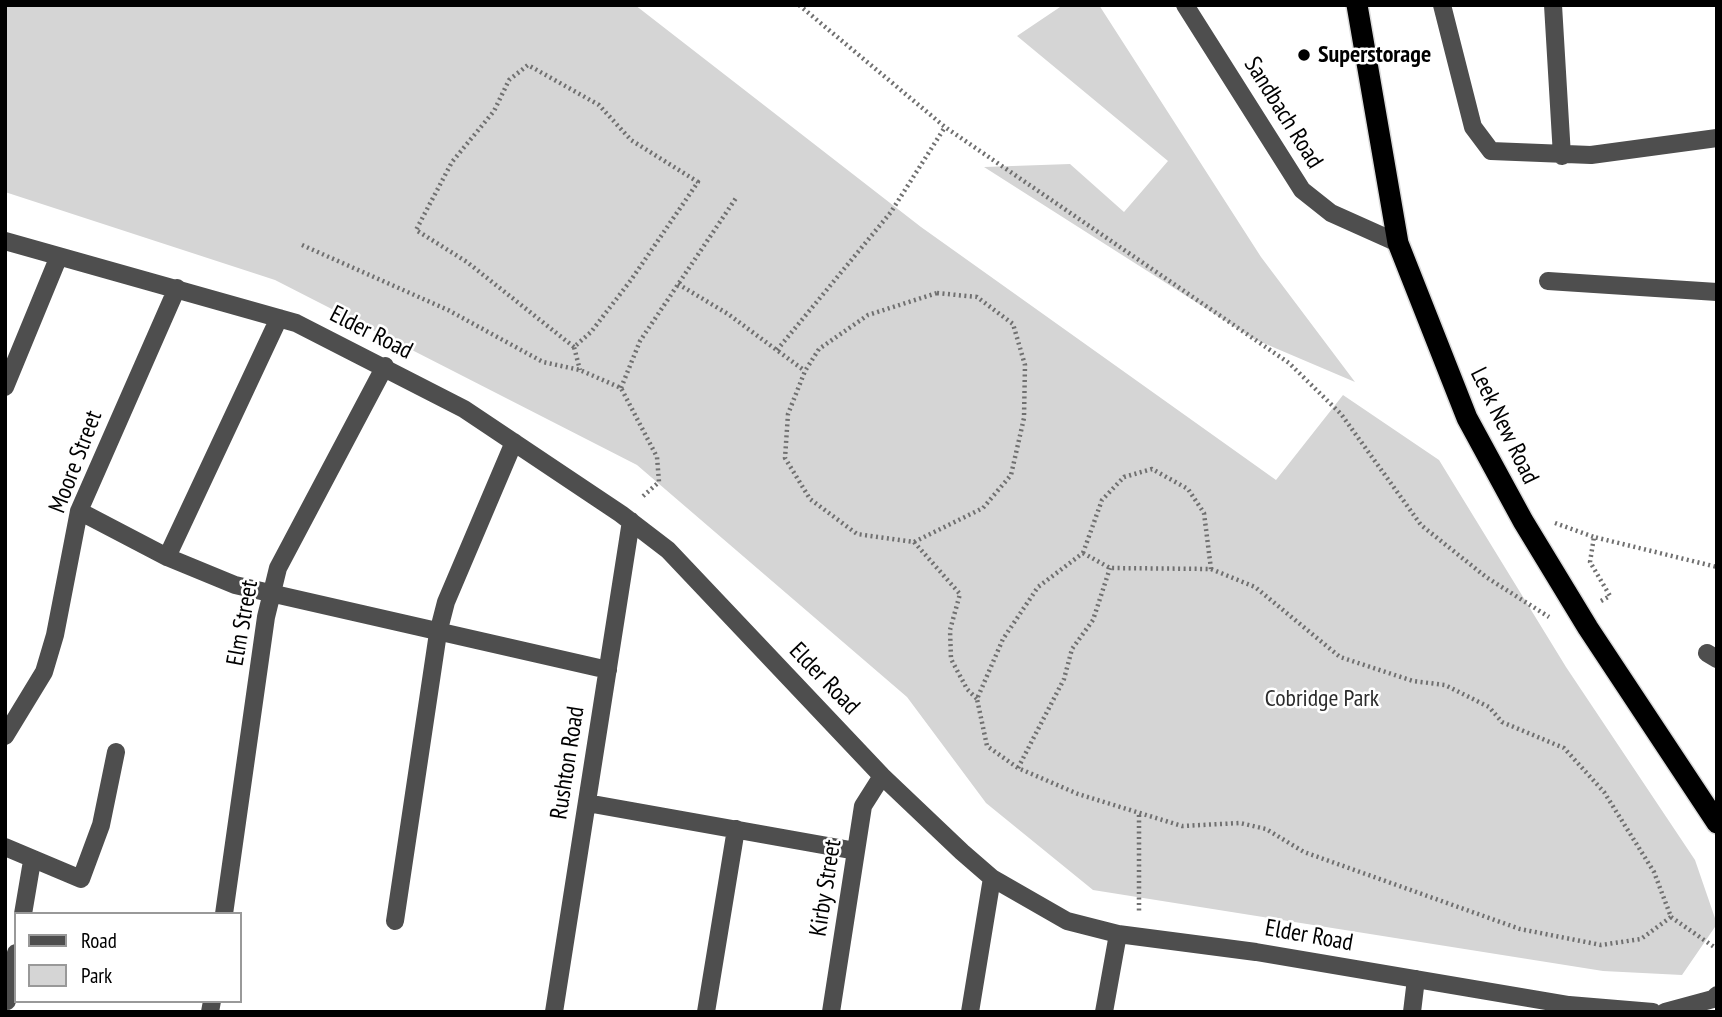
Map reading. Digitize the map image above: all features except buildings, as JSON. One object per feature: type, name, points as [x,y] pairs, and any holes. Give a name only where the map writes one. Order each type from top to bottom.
[{"type":"highway","name":"Leek New Road","points":[[1357,5],[1398,243],[1467,418],[1523,522],[1588,628],[1717,823]]},
{"type":"street","name":"Sandbach Road","points":[[1185,5],[1302,190],[1331,213],[1398,243]]},
{"type":"street","points":[[1441,5],[1473,127],[1491,151],[1562,156],[1623,153],[1717,138]]},
{"type":"street","points":[[1553,5],[1562,156]]},
{"type":"street","name":"Elder Road","points":[[5,241],[296,323],[385,366],[464,409],[626,517],[668,550],[740,630],[882,776],[962,852],[992,878],[1067,921],[1118,934],[1244,950],[1553,1000],[1589,1009],[1653,1012]]},
{"type":"street","points":[[5,387],[58,256]]},
{"type":"street","points":[[1548,281],[1717,292]]},
{"type":"street","name":"Moore Street","points":[[5,736],[44,672],[55,635],[79,511],[177,288]]},
{"type":"street","points":[[167,557],[279,318]]},
{"type":"street","name":"Elm Street","points":[[224,912],[271,594],[278,568],[385,366]]},
{"type":"street","points":[[395,921],[438,633],[446,602],[514,442]]},
{"type":"street","points":[[79,511],[167,557],[234,584],[608,670]]},
{"type":"street","name":"Rushton Road","points":[[554,1012],[608,670],[626,517]]},
{"type":"street","points":[[5,847],[32,861],[81,879],[101,825],[116,752]]},
{"type":"street","name":"Kirby Street","points":[[831,1012],[863,806],[882,776]]},
{"type":"street","points":[[587,803],[856,851]]},
{"type":"street","points":[[706,1012],[736,829]]},
{"type":"street","points":[[23,912],[32,861]]},
{"type":"street","points":[[970,1012],[992,878]]},
{"type":"street","points":[[1104,1012],[1118,934]]},
{"type":"street","points":[[7,1002],[14,964]]},
{"type":"street","points":[[1412,1012],[1416,979]]},
{"type":"street","points":[[1665,1012],[1713,999],[1717,995]]},
{"type":"path","points":[[799,5],[945,127],[1289,363],[1341,414],[1421,525],[1486,577],[1552,619]]},
{"type":"path","points":[[574,347],[591,332],[631,280],[698,182],[631,140],[599,105],[528,65],[509,80],[495,111],[452,162],[416,230],[467,262],[574,347],[580,370]]},
{"type":"path","points":[[777,351],[891,212],[945,127]]},
{"type":"path","points":[[621,388],[640,341],[736,198]]},
{"type":"path","points":[[302,246],[448,310],[543,362],[580,370],[621,388],[657,457],[659,482],[626,517]]},
{"type":"path","points":[[678,284],[805,371]]},
{"type":"path","points":[[937,293],[977,297],[1013,324],[1025,365],[1024,418],[1011,475],[983,508],[914,542],[857,534],[810,499],[785,458],[788,414],[805,371],[819,349],[869,315],[937,293]]},
{"type":"path","points":[[1211,569],[1204,513],[1188,489],[1152,469],[1124,477],[1102,500],[1083,553],[1038,587],[1003,639],[977,698],[987,746],[1018,768],[1078,794],[1139,815],[1182,826],[1240,823],[1266,829],[1304,852],[1377,876],[1460,910],[1520,929],[1601,945],[1641,939],[1671,918]]},
{"type":"path","points":[[1610,596],[1590,562],[1594,537],[1717,566]]},
{"type":"path","points":[[914,542],[960,594],[950,630],[951,659],[967,690],[977,698]]},
{"type":"path","points":[[1083,553],[1110,568],[1211,569],[1255,587],[1340,657],[1413,681],[1445,684],[1489,708],[1502,722],[1564,748],[1604,792],[1654,872],[1671,918],[1717,949]]},
{"type":"path","points":[[1018,768],[1064,679],[1072,649],[1093,620],[1110,568]]},
{"type":"path","points":[[1139,815],[1140,936]]},
{"type":"green space","name":"Cobridge Park","points":[[5,5],[635,5],[921,227],[1276,480],[1343,395],[1439,460],[1566,667],[1695,860],[1717,924],[1682,975],[1603,971],[1093,890],[986,803],[907,697],[637,465],[275,280],[5,192]]},
{"type":"green space","points":[[1063,5],[1099,5],[1261,257],[1355,382],[1254,339],[984,167],[1070,164],[1124,212],[1168,161],[1017,36]]},
{"type":"place","name":"Superstorage","points":[[1304,55]]}]
